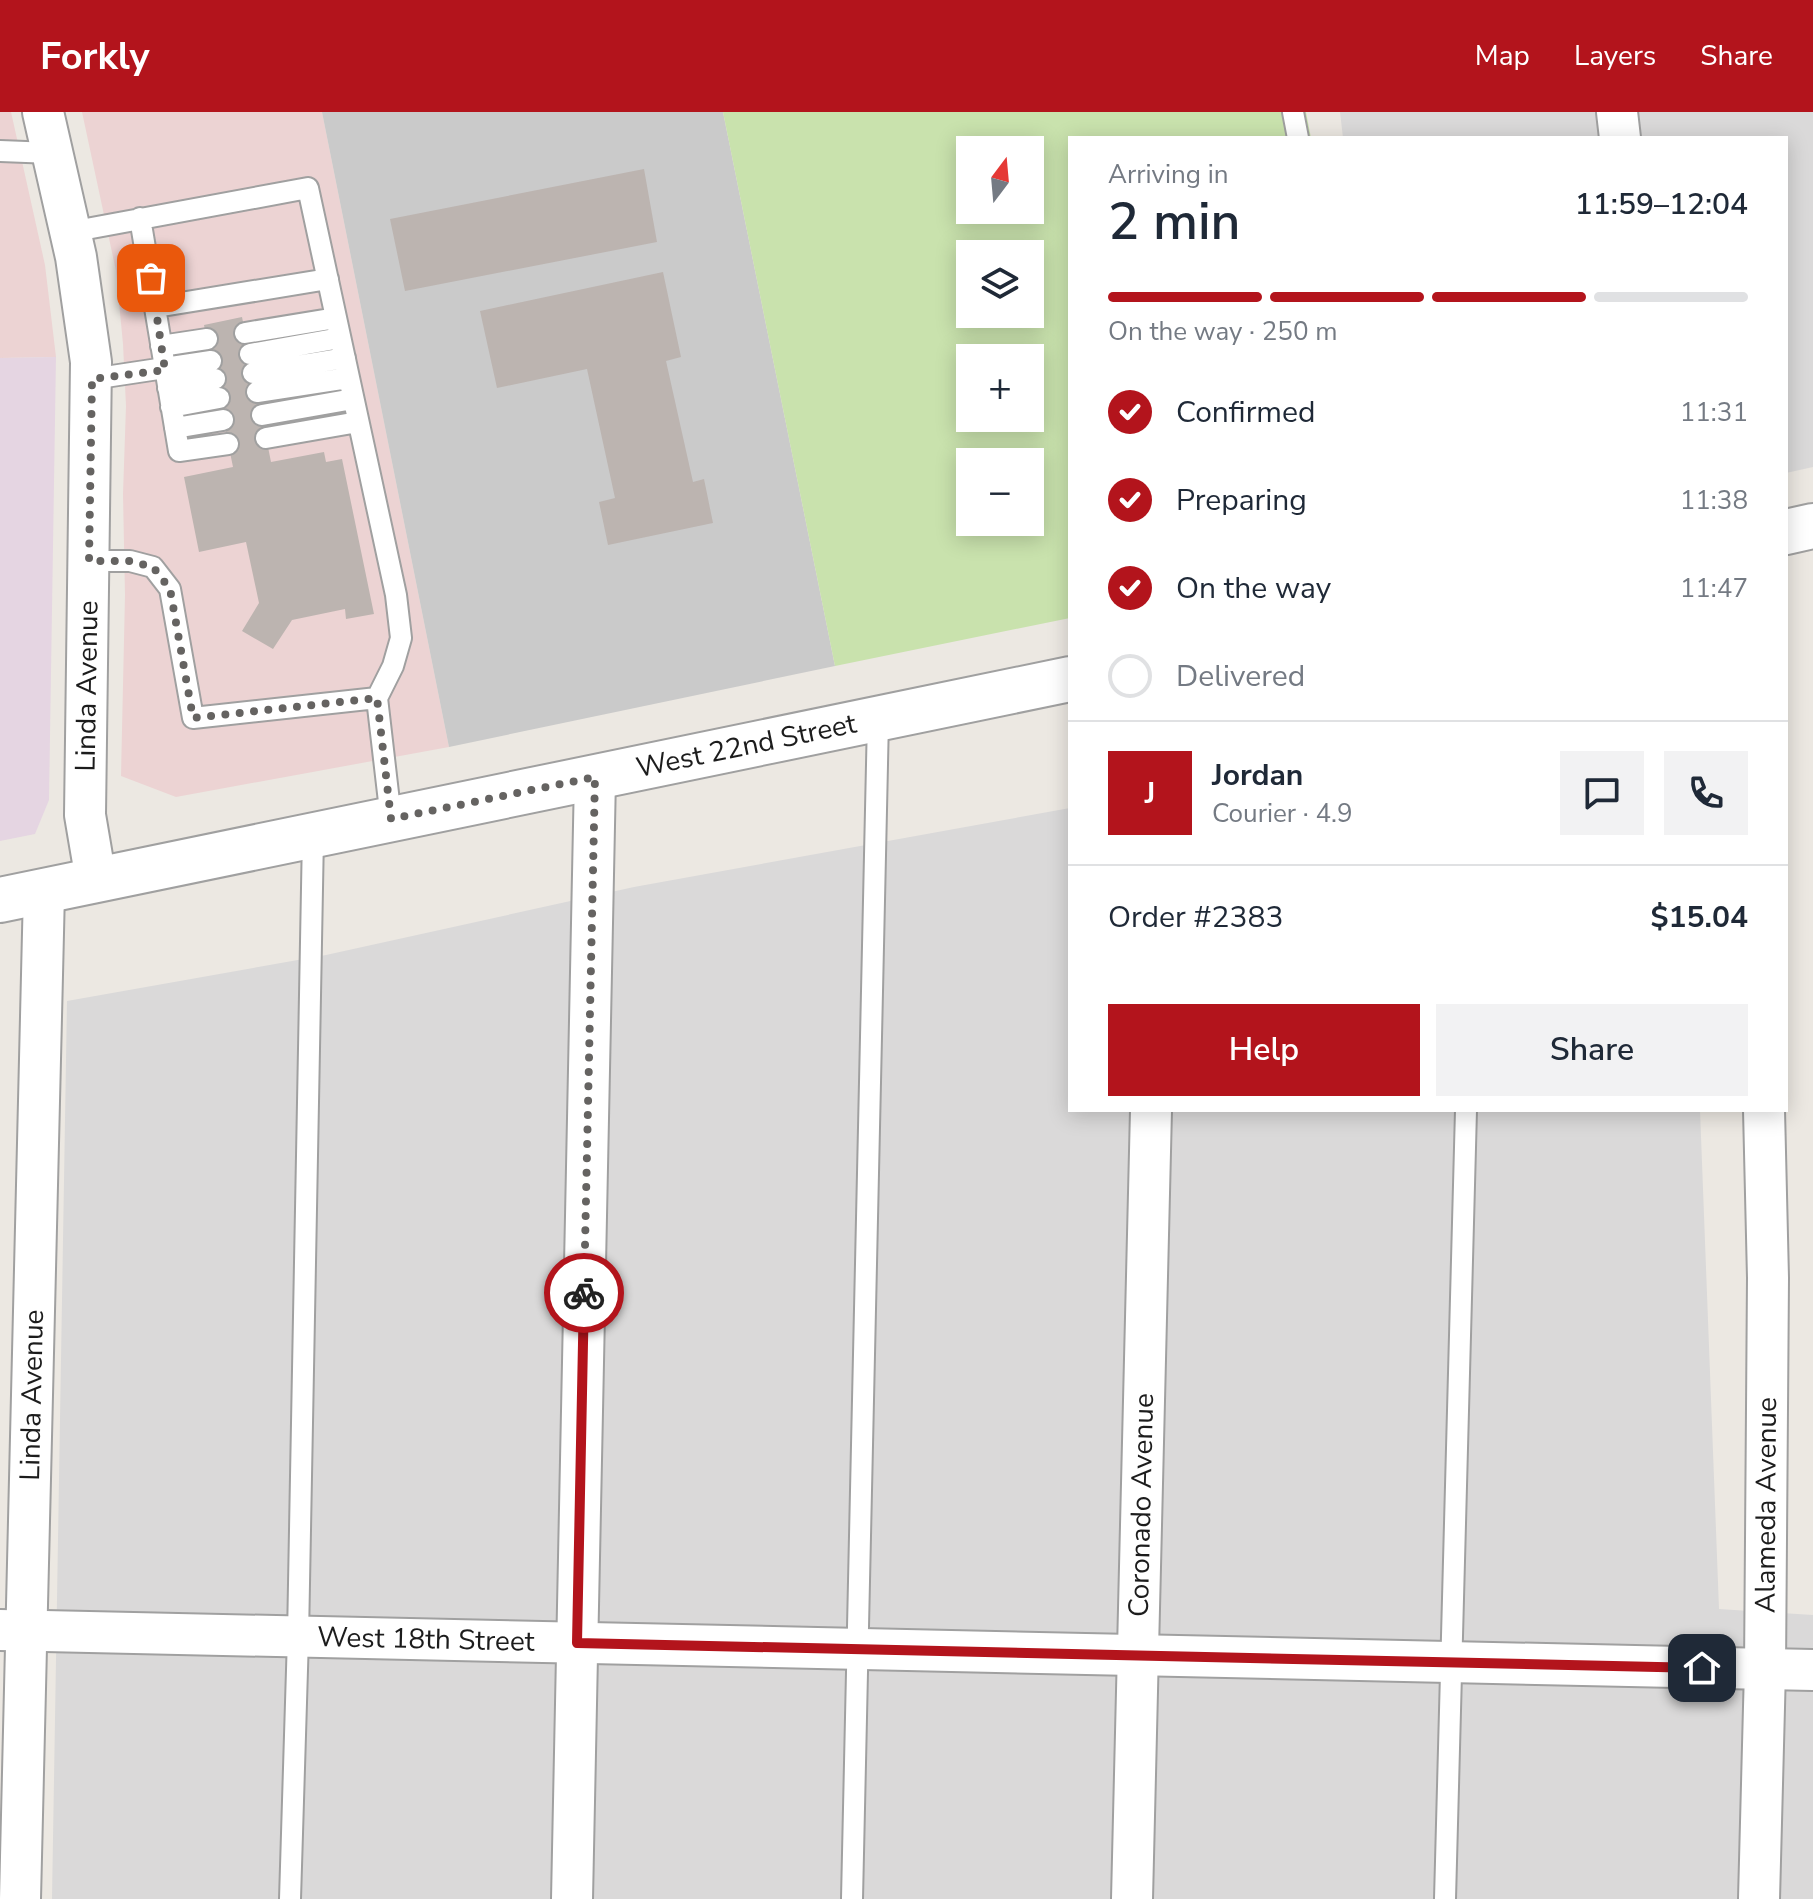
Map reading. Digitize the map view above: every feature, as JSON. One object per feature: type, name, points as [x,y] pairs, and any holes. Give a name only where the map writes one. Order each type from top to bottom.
[{"type":"street","name":"Linda Avenue","points":[[43,112],[84,305],[92,379],[85,815],[96,880]]},
{"type":"street","points":[[1617,112],[1620,136]]},
{"type":"street","points":[[1788,532],[1813,526]]},
{"type":"street","name":"West 22nd Street","points":[[0,900],[1068,679]]},
{"type":"street","points":[[572,1899],[595,777]]},
{"type":"street","name":"Linda Avenue","points":[[20,1899],[13,1631],[44,891]]},
{"type":"street","name":"Coronado Avenue","points":[[1132,1899],[1151,1112]]},
{"type":"street","name":"Alameda Avenue","points":[[1759,1899],[1765,1669],[1768,1278],[1764,1112]]},
{"type":"street","name":"West 18th Street","points":[[13,1631],[1813,1670]]},
{"type":"lane","points":[[1293,112],[1298,136]]},
{"type":"lane","points":[[0,151],[52,153]]},
{"type":"lane","points":[[70,232],[308,188],[396,595],[401,638],[393,666],[377,698],[391,819]]},
{"type":"lane","points":[[140,218],[179,451],[228,444]]},
{"type":"lane","points":[[156,307],[328,279]]},
{"type":"lane","points":[[245,333],[342,348]]},
{"type":"lane","points":[[161,346],[207,339]]},
{"type":"lane","points":[[342,348],[253,373],[342,348]]},
{"type":"lane","points":[[92,379],[168,388],[215,379],[168,388]]},
{"type":"lane","points":[[262,415],[353,399]]},
{"type":"lane","points":[[175,428],[223,420]]},
{"type":"lane","points":[[266,438],[358,422]]},
{"type":"lane","points":[[89,561],[130,561],[153,567],[170,589],[193,718],[377,698]]},
{"type":"lane","points":[[852,1899],[878,719]]},
{"type":"lane","points":[[290,1899],[313,835]]},
{"type":"lane","points":[[1445,1899],[1466,1112]]},
{"type":"shaded area","points":[[0,112],[11,112],[45,265],[56,357],[0,358]]},
{"type":"shaded area","points":[[82,112],[322,112],[449,747],[176,797],[121,776],[126,406],[123,344],[116,271]]},
{"type":"shaded area","points":[[322,112],[723,112],[835,666],[449,747]]},
{"type":"shaded area","points":[[1340,112],[1813,112],[1813,467],[1788,473],[1788,136],[1343,136]]},
{"type":"shaded area","points":[[56,357],[49,800],[35,834],[0,841],[0,358]]},
{"type":"shaded area","points":[[1068,808],[1068,1112],[1700,1112],[1719,1609],[1813,1615],[1813,1899],[52,1899],[67,1001],[326,955],[634,887]]},
{"type":"green space","points":[[723,112],[1306,112],[1311,136],[1068,136],[1068,618],[835,666]]},
{"type":"building","points":[[644,169],[657,242],[405,291],[390,219]]},
{"type":"building","points":[[663,272],[681,357],[666,361],[693,482],[704,479],[713,523],[608,545],[599,502],[615,498],[587,369],[497,388],[480,311]]},
{"type":"building","points":[[242,317],[271,462],[324,452],[326,462],[342,459],[374,614],[346,619],[345,609],[292,620],[273,649],[242,631],[259,603],[246,542],[199,552],[184,477],[233,467],[204,325]]},
{"type":"way so far","points":[[151,278],[165,370],[92,379],[89,561],[130,561],[153,567],[170,589],[193,718],[377,698],[391,819],[595,777],[584,1293]]},
{"type":"route","points":[[584,1293],[577,1643],[1702,1668]]}]
